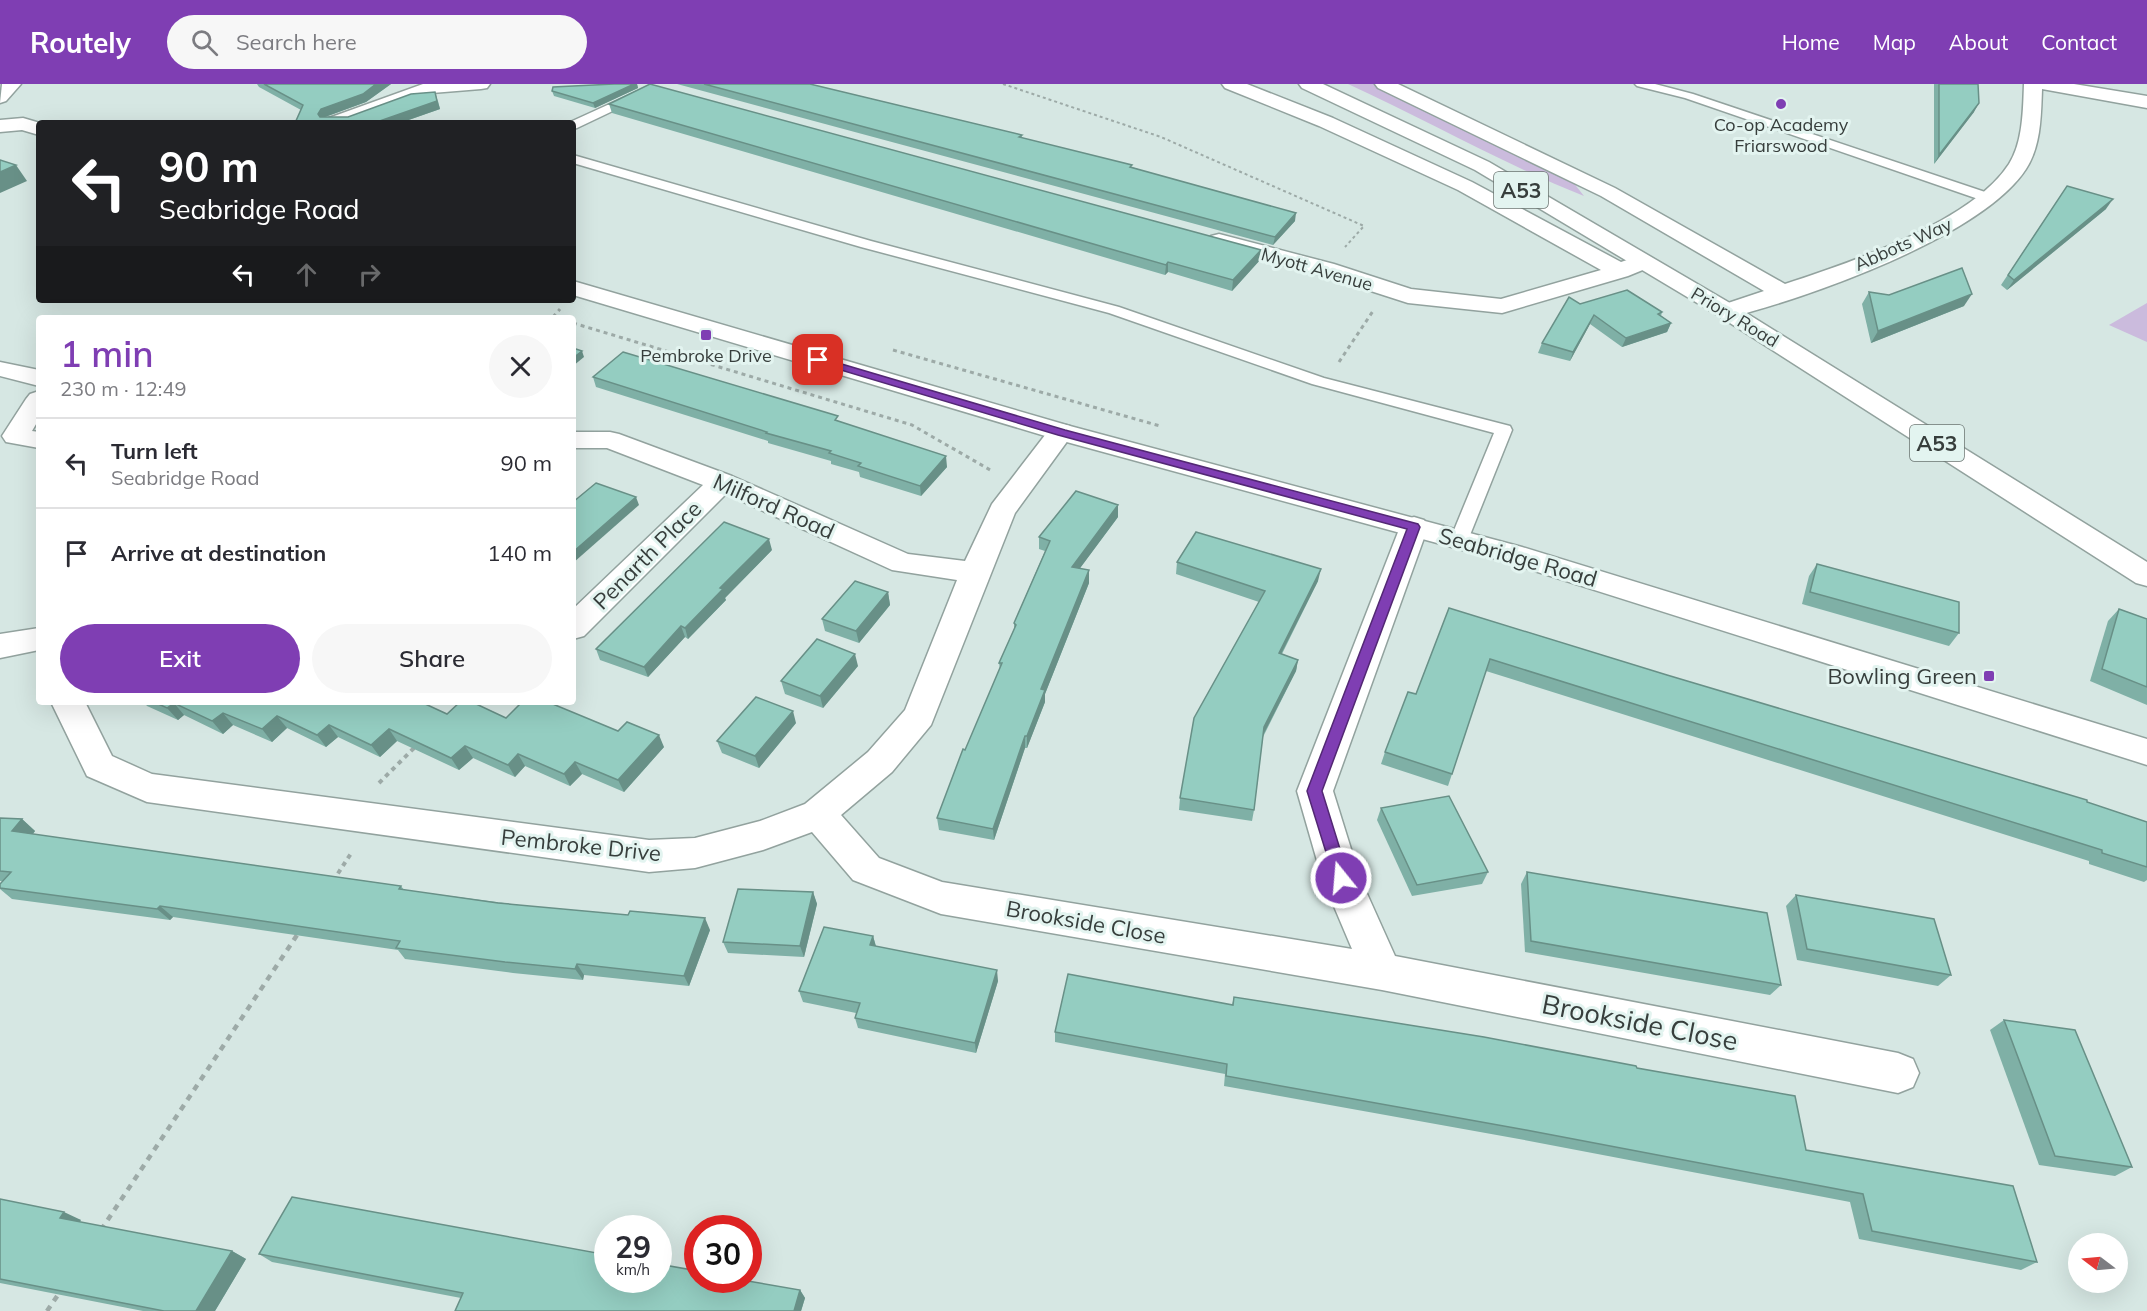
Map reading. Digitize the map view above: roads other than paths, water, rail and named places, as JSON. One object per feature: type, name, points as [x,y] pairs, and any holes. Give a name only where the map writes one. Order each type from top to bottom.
[{"type":"main road","points":[[0,97],[12,84]]},
{"type":"main road","points":[[341,120],[431,86],[481,84]]},
{"type":"main road","points":[[1231,84],[1326,122],[1465,186],[1620,271]]},
{"type":"main road","name":"Priory Road","points":[[1308,84],[1482,166],[1727,311],[2147,576]]},
{"type":"main road","name":"Priory Road","points":[[1384,84],[1608,192],[1784,293]]},
{"type":"main road","name":"Abbots Way","points":[[1727,311],[1854,267],[1952,225],[1989,198],[2017,168],[2032,125],[2033,84]]},
{"type":"main road","points":[[2042,84],[2147,102]]},
{"type":"main road","points":[[0,126],[23,124],[36,128]]},
{"type":"main road","name":"Myott Avenue","points":[[1202,236],[1326,269],[1408,296],[1502,306],[1620,271],[1642,262]]},
{"type":"main road","name":"Seabridge Road","points":[[576,289],[1061,432],[1524,557],[2147,752]]},
{"type":"main road","points":[[0,369],[36,377]]},
{"type":"main road","points":[[36,404],[15,436],[36,440]]},
{"type":"main road","name":"Pembroke Drive","points":[[69,705],[99,766],[147,788],[649,856],[695,853],[763,835],[819,814],[880,762],[919,716],[975,572],[1002,511],[1061,432]]},
{"type":"main road","name":"Milford Road","points":[[576,440],[610,440],[722,482],[903,563],[975,572]]},
{"type":"main road","name":"Penarth Place","points":[[576,625],[722,482]]},
{"type":"main road","points":[[1382,972],[1341,878],[1315,791],[1414,527]]},
{"type":"main road","points":[[0,646],[36,640]]},
{"type":"main road","name":"Brookside Close","points":[[819,814],[866,869],[941,898],[1382,972],[1898,1073]]},
{"type":"lane","points":[[1641,84],[1722,107],[1989,198]]},
{"type":"lane","points":[[576,124],[649,87]]},
{"type":"lane","points":[[576,160],[866,244],[1114,309],[1325,383],[1503,430],[1460,540]]},
{"type":"place","name":"Co-op Academy Friarswood","points":[[1781,104]]},
{"type":"place","name":"Pembroke Drive","points":[[706,335]]},
{"type":"place","name":"Bowling Green","points":[[1989,676]]}]
